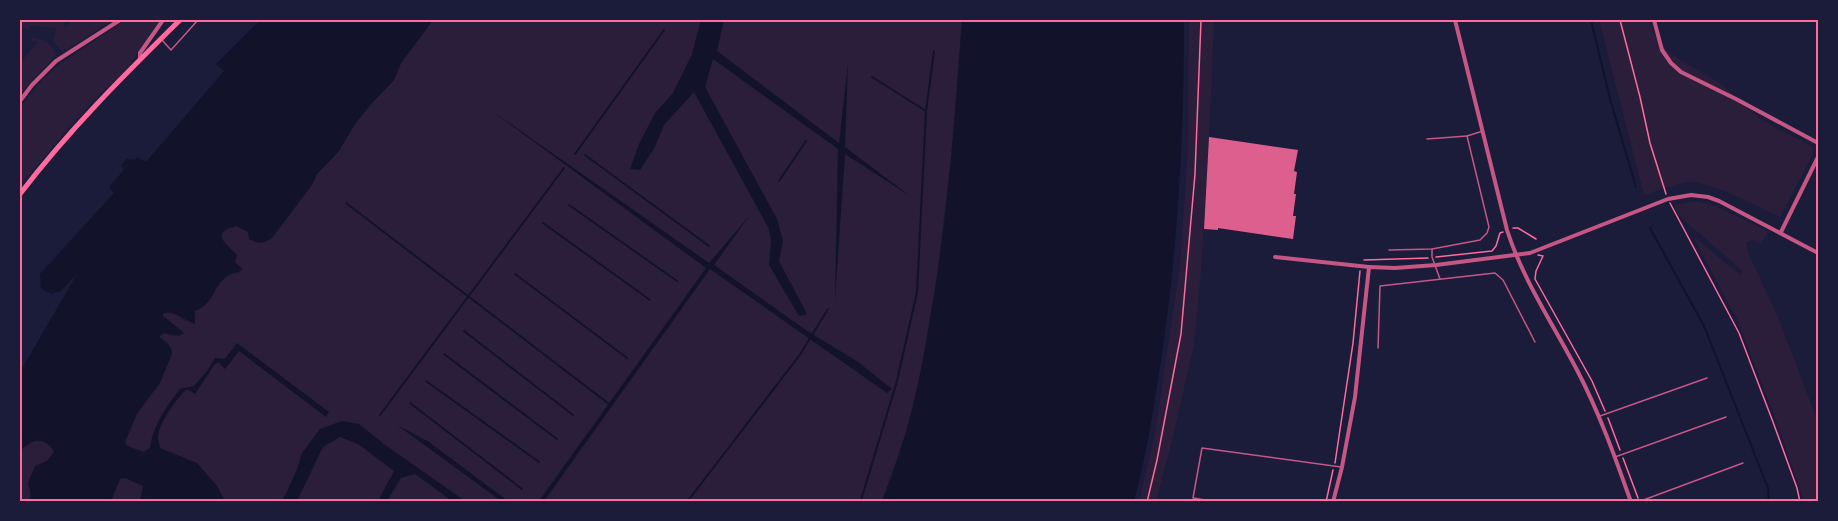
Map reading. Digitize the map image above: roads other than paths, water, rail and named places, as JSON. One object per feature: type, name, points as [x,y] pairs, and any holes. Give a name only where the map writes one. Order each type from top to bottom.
[{"type":"main road","points":[[20,194],[74,128],[180,20]]},
{"type":"street","points":[[20,101],[56,61],[120,20]]},
{"type":"street","points":[[140,61],[140,53],[144,46],[164,20]]},
{"type":"street","points":[[1455,20],[1515,255],[1599,416],[1631,501]]},
{"type":"street","points":[[1654,20],[1662,50],[1681,72],[1818,143]]},
{"type":"street","points":[[1781,232],[1818,157]]},
{"type":"street","points":[[1275,257],[1395,268],[1436,266],[1530,253],[1668,199],[1685,195],[1708,196],[1818,253]]},
{"type":"street","points":[[1334,501],[1355,397],[1369,267]]},
{"type":"lane","points":[[161,39],[171,50],[198,20]]},
{"type":"lane","points":[[1427,139],[1467,136],[1483,131]]},
{"type":"lane","points":[[1389,250],[1432,249],[1480,240],[1487,233],[1489,226],[1467,136]]},
{"type":"lane","points":[[1432,249],[1432,257],[1440,280]]},
{"type":"lane","points":[[1378,348],[1380,286],[1495,273],[1503,280],[1535,342]]},
{"type":"lane","points":[[1599,416],[1707,378]]},
{"type":"lane","points":[[1614,457],[1726,417]]},
{"type":"lane","points":[[1217,501],[1193,498],[1202,448],[1342,467]]},
{"type":"lane","points":[[1638,501],[1743,463]]},
{"type":"waterway","points":[[1591,20],[1610,99],[1636,187]]},
{"type":"waterway","points":[[575,154],[664,30]]},
{"type":"waterway","points":[[861,500],[897,381],[917,292],[926,111],[934,51]]},
{"type":"waterway","points":[[872,77],[926,111]]},
{"type":"waterway","points":[[779,181],[806,141]]},
{"type":"waterway","points":[[585,155],[709,246]]},
{"type":"waterway","points":[[380,415],[564,168]]},
{"type":"waterway","points":[[346,203],[609,404]]},
{"type":"waterway","points":[[569,205],[677,281]]},
{"type":"waterway","points":[[543,223],[650,300]]},
{"type":"waterway","points":[[1650,228],[1704,326],[1768,488],[1769,502]]},
{"type":"waterway","points":[[515,274],[627,358]]},
{"type":"waterway","points":[[687,502],[799,356],[828,309]]},
{"type":"waterway","points":[[464,331],[573,415]]},
{"type":"waterway","points":[[444,354],[557,439]]},
{"type":"waterway","points":[[426,381],[539,462]]},
{"type":"waterway","points":[[410,403],[522,489]]}]
